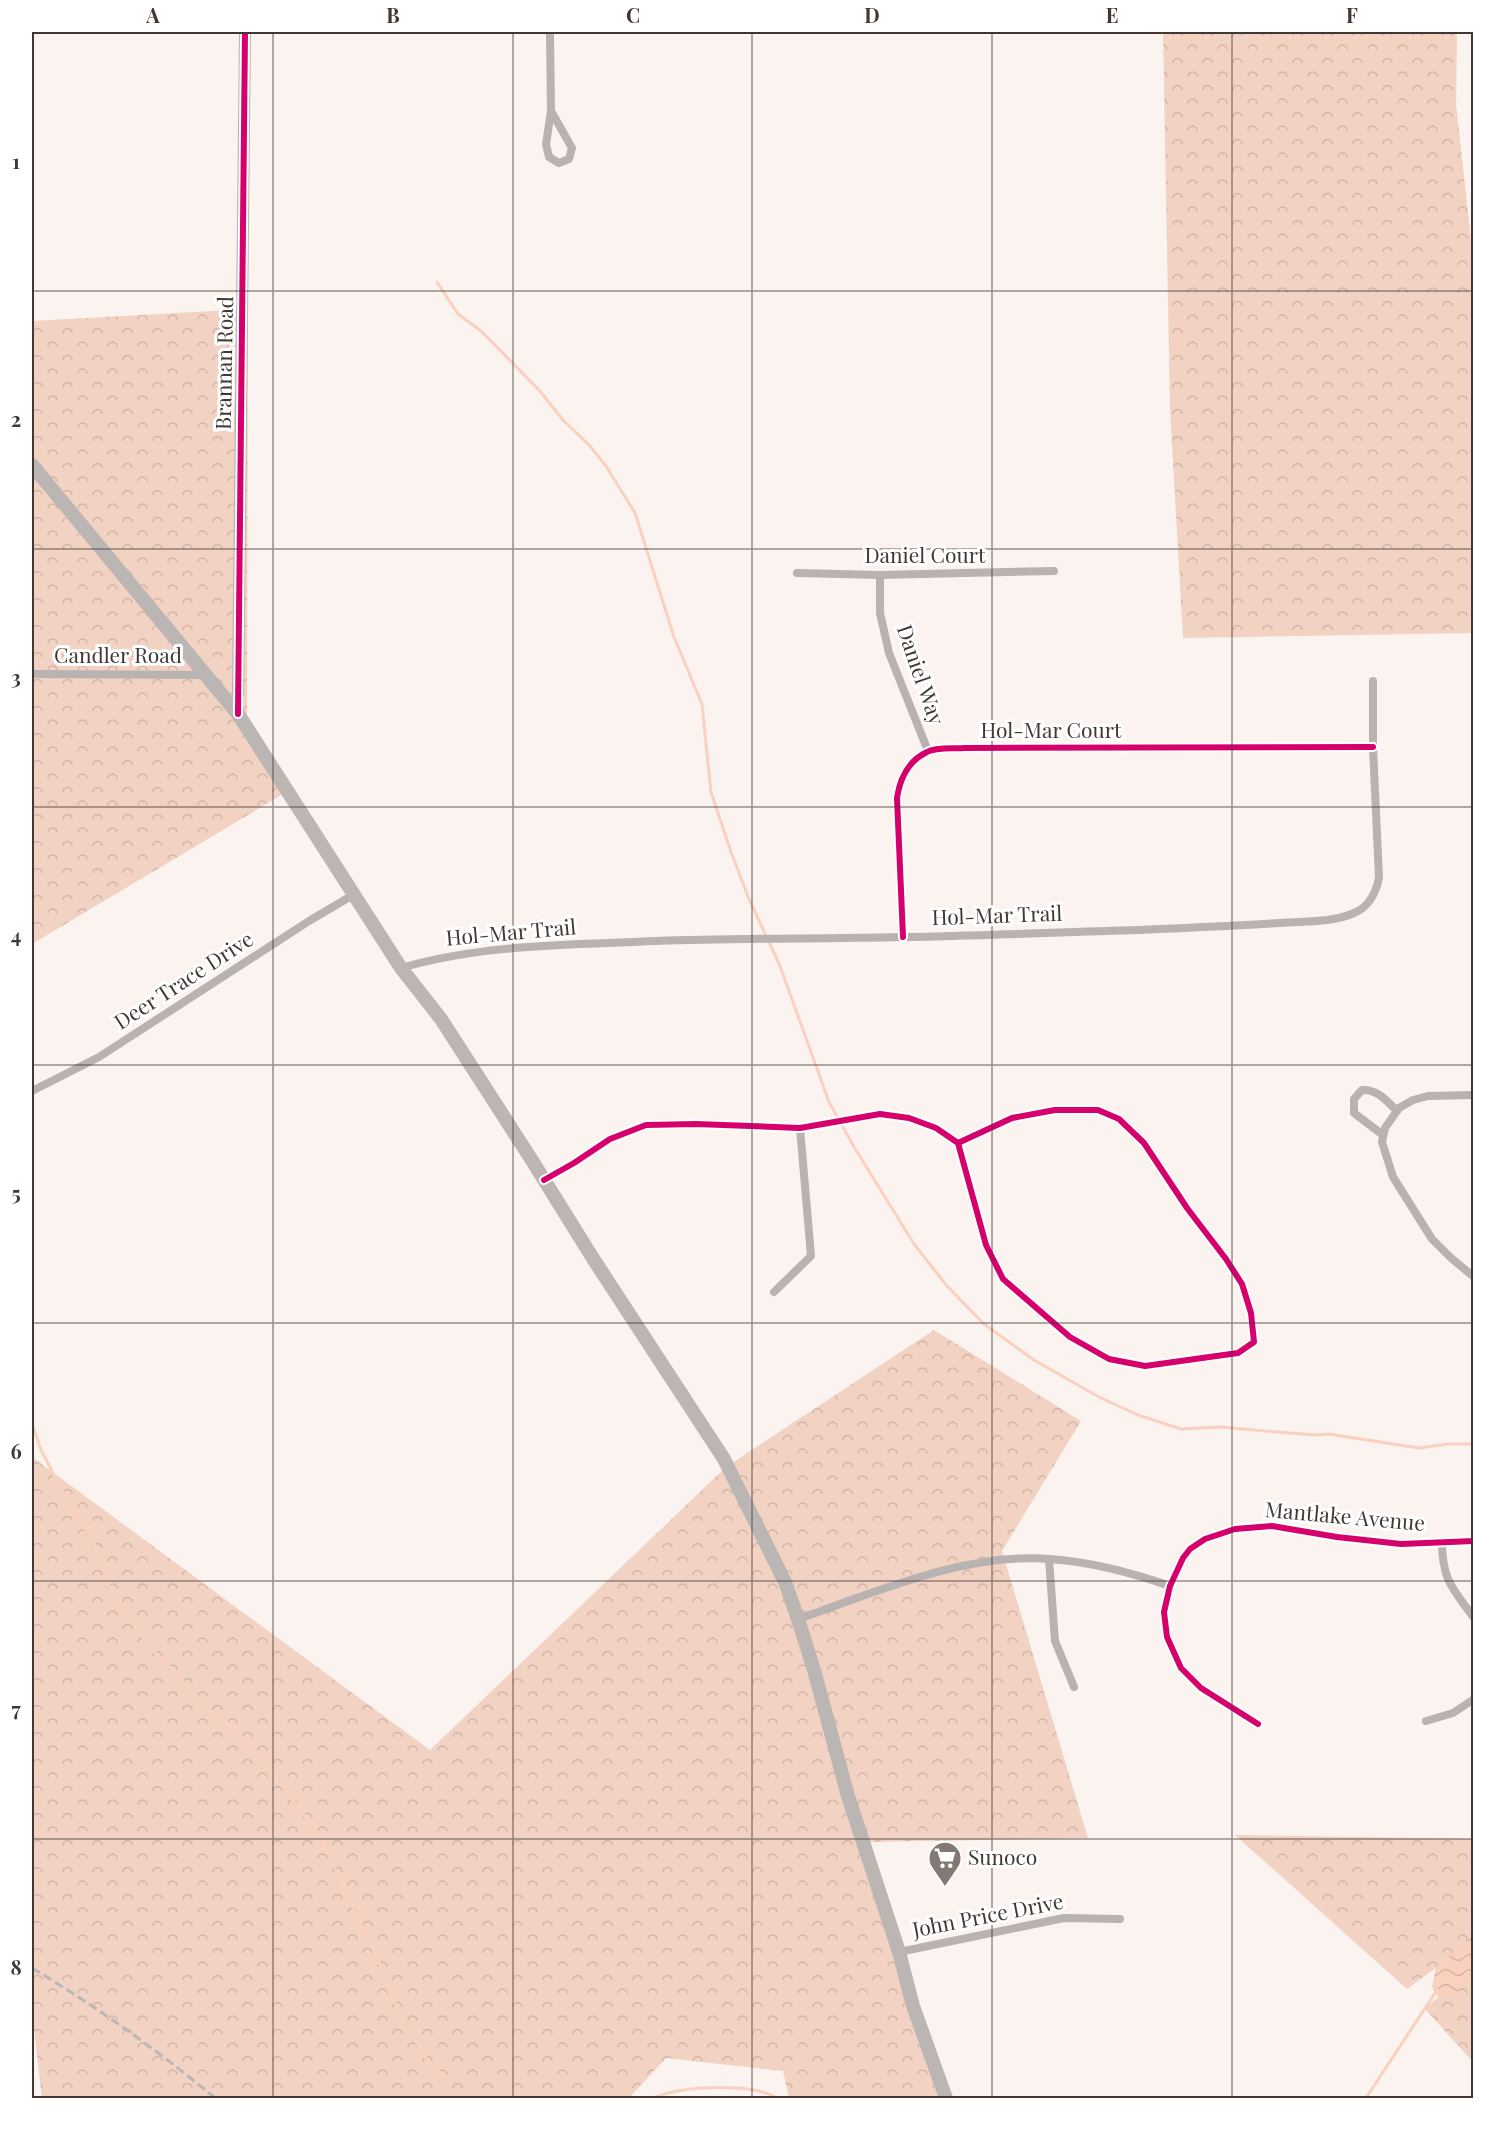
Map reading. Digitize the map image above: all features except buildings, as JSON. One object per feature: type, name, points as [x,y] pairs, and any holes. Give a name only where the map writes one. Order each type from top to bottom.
[{"type":"main road","points":[[32,465],[238,714],[401,969],[441,1019],[594,1260],[724,1458],[785,1582],[798,1619],[848,1796],[914,2006],[946,2098]]},
{"type":"street","name":"Brannan Road","points":[[238,694],[244,32]]},
{"type":"street","points":[[550,32],[551,111],[546,144],[549,157],[559,163],[569,159],[572,148],[551,111]]},
{"type":"street","name":"Daniel Court","points":[[797,573],[880,575],[1054,572]]},
{"type":"street","name":"Daniel Way","points":[[880,575],[880,613],[889,653],[928,751]]},
{"type":"street","name":"Candler Road","points":[[32,674],[204,675]]},
{"type":"street","name":"Hol-Mar Trail","points":[[401,969],[435,958],[498,950],[719,938],[903,937],[1252,925],[1315,921],[1357,913],[1376,892],[1378,878],[1373,681]]},
{"type":"street","points":[[238,694],[238,714]]},
{"type":"street","name":"Hol-Mar Court","points":[[928,751],[976,747],[1373,747]]},
{"type":"street","points":[[903,937],[897,798],[899,786],[908,766],[928,751]]},
{"type":"street","name":"Deer Trace Drive","points":[[32,1091],[99,1057],[353,895]]},
{"type":"street","points":[[1383,1135],[1354,1113],[1354,1099],[1362,1090],[1369,1089],[1383,1097],[1397,1111]]},
{"type":"street","points":[[1473,1095],[1428,1096],[1413,1100],[1397,1111],[1385,1128],[1382,1142],[1392,1177],[1432,1239],[1473,1276]]},
{"type":"street","points":[[544,1180],[610,1139],[646,1125],[696,1124],[800,1128],[880,1114],[909,1118],[936,1128],[958,1143],[986,1245],[1003,1279],[1070,1336],[1109,1359],[1145,1366],[1238,1353],[1254,1342],[1251,1313],[1242,1284],[1143,1143],[1119,1119],[1098,1110],[1055,1110],[1012,1118],[958,1143]]},
{"type":"street","points":[[774,1292],[811,1256],[800,1128]]},
{"type":"street","name":"Mantlake Avenue","points":[[1258,1724],[1201,1688],[1181,1668],[1167,1637],[1164,1612],[1170,1586],[1183,1558],[1190,1549],[1205,1539],[1235,1529],[1272,1526],[1337,1537],[1401,1544],[1473,1541]]},
{"type":"street","points":[[1442,1542],[1442,1556],[1448,1582],[1473,1618]]},
{"type":"street","points":[[798,1619],[920,1577],[974,1564],[1021,1558],[1048,1558],[1122,1570],[1170,1586]]},
{"type":"street","points":[[1048,1558],[1054,1641],[1074,1687]]},
{"type":"street","points":[[1426,1720],[1453,1713],[1473,1699]]},
{"type":"street","name":"John Price Drive","points":[[898,1952],[1064,1918],[1120,1919]]},
{"type":"green space","points":[[1163,32],[1457,32],[1456,104],[1474,266],[1473,633],[1183,638],[1170,409]]},
{"type":"green space","points":[[248,309],[247,730],[283,794],[32,944],[32,321]]},
{"type":"green space","points":[[934,1330],[1081,1421],[1002,1551],[1088,1838],[868,1842],[943,2098],[789,2098],[783,2071],[666,2058],[629,2098],[42,2098],[32,2013],[32,1457],[430,1750],[726,1467]]},
{"type":"green space","points":[[1235,1835],[1473,1839],[1473,1941],[1407,1989]]},
{"type":"green space","points":[[1473,1971],[1473,2062],[1424,2008]]},
{"type":"water","points":[[1473,1934],[1473,1974],[1456,1995],[1438,1997],[1432,1987],[1436,1967]]},
{"type":"waterway","points":[[437,282],[458,314],[481,331],[590,446],[606,466],[635,513],[674,637],[702,704],[711,792],[731,852],[749,899],[780,966],[829,1102],[914,1244],[947,1286],[984,1324],[1034,1360],[1099,1397],[1138,1415],[1181,1429],[1220,1427],[1314,1435],[1328,1434],[1419,1448],[1448,1444],[1474,1444]]},
{"type":"waterway","points":[[32,1423],[41,1450],[72,1509],[93,1541],[112,1601],[127,1620],[135,1625],[151,1648],[209,1709],[231,1726],[257,1753],[320,1836],[380,1964],[401,2019],[426,2058],[457,2098]]},
{"type":"waterway","points":[[1366,2098],[1437,1990]]},
{"type":"waterway","points":[[653,2098],[681,2091],[716,2088],[751,2090],[777,2098]]},
{"type":"railway","points":[[32,1968],[126,2029],[215,2098]]},
{"type":"cycle path","points":[[238,714],[245,32]]},
{"type":"cycle path","points":[[903,937],[897,798],[900,784],[910,765],[931,750],[1373,747]]},
{"type":"cycle path","points":[[544,1180],[610,1139],[646,1125],[696,1124],[800,1128],[880,1114],[909,1118],[936,1128],[958,1143],[986,1245],[1003,1279],[1070,1337],[1109,1359],[1145,1366],[1238,1353],[1254,1342],[1251,1313],[1242,1284],[1144,1143],[1119,1119],[1098,1110],[1055,1110],[1012,1118],[958,1143]]},
{"type":"cycle path","points":[[1258,1724],[1201,1688],[1181,1668],[1167,1637],[1164,1612],[1170,1586],[1183,1558],[1190,1549],[1205,1539],[1235,1529],[1272,1526],[1337,1537],[1401,1544],[1474,1541]]},
{"type":"place","name":"Sunoco","points":[[945,1887]]}]
